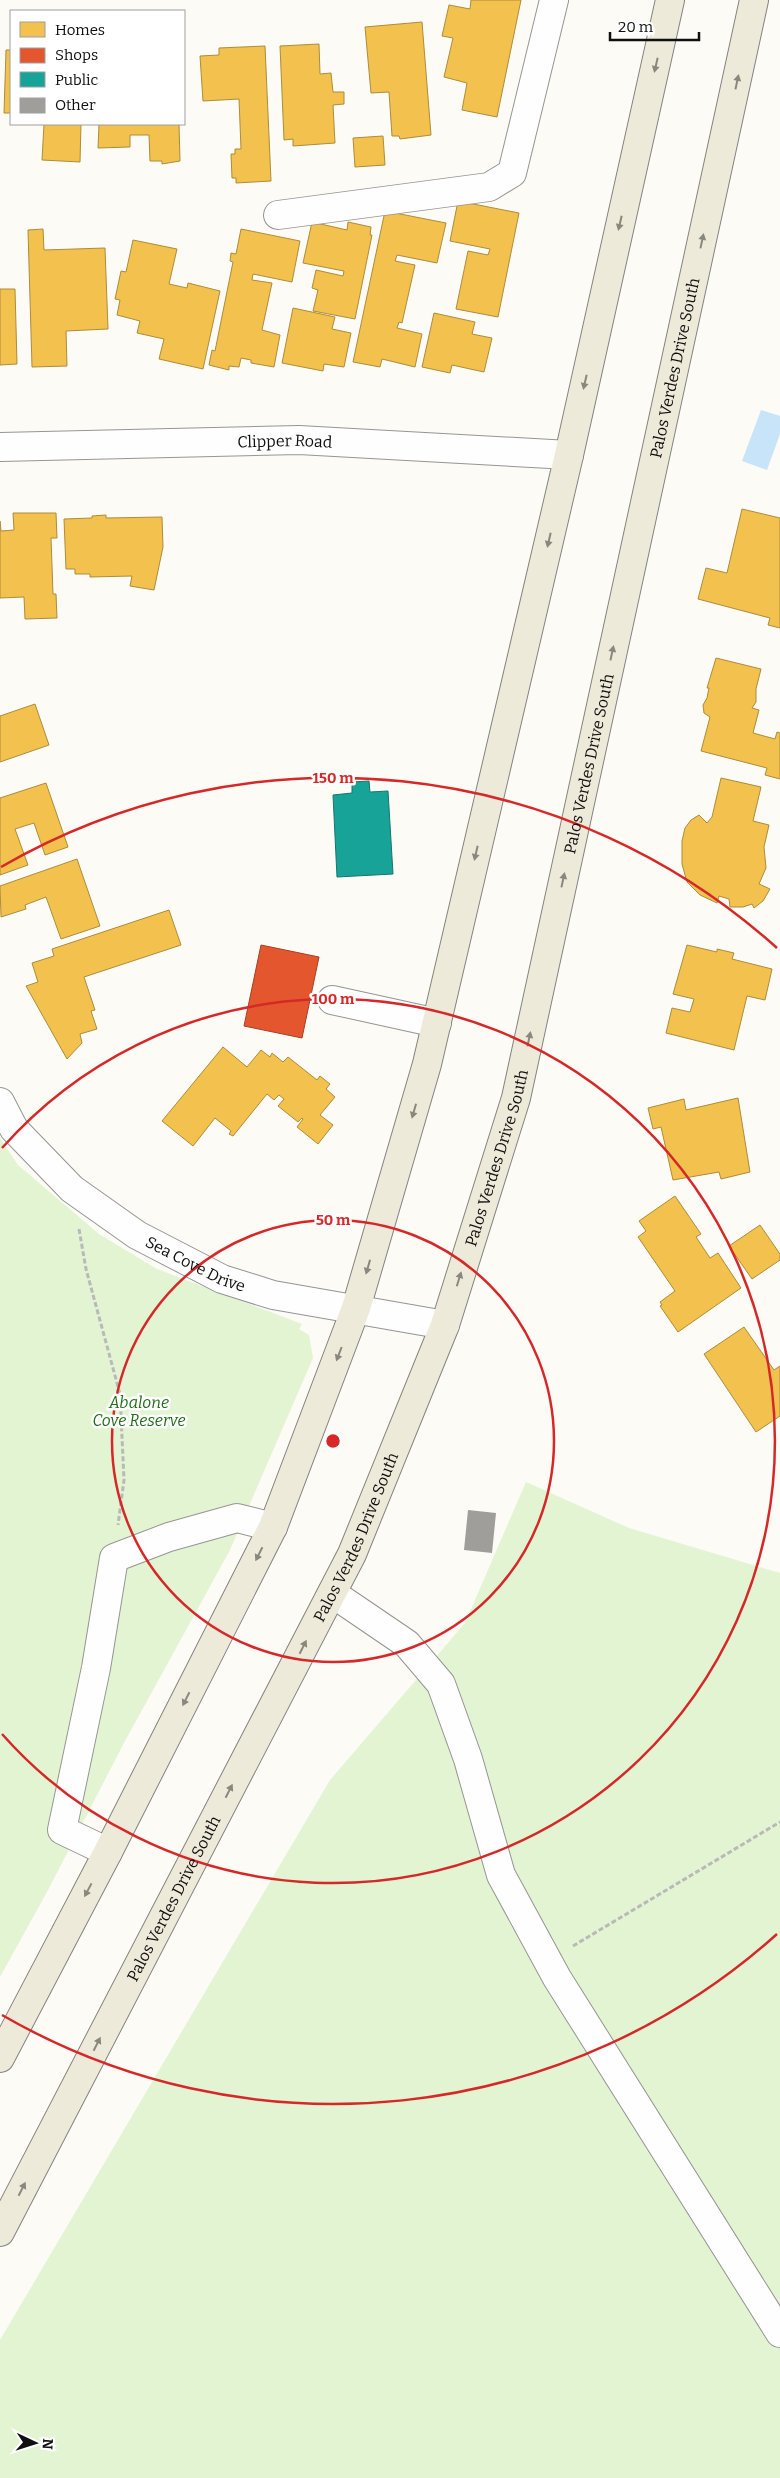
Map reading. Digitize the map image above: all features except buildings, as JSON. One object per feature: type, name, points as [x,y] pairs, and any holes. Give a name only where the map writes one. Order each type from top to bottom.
[{"type":"main road","points":[[0,2058],[108,1852],[273,1527],[356,1308],[427,1064],[437,1023],[569,454],[670,0]]},
{"type":"main road","name":"Palos Verdes Drive South","points":[[0,2232],[352,1554],[445,1325],[516,1098],[754,0]]},
{"type":"street","points":[[278,215],[488,187],[512,173],[554,0]]},
{"type":"street","name":"Clipper Road","points":[[0,447],[299,440],[569,454]]},
{"type":"street","points":[[332,1000],[437,1023]]},
{"type":"street","name":"Sea Cove Drive","points":[[0,1102],[14,1128],[72,1189],[137,1235],[222,1278],[273,1295],[445,1325]]},
{"type":"street","points":[[108,1852],[62,1830],[96,1668],[114,1558],[169,1538],[237,1518],[273,1527]]},
{"type":"street","points":[[332,1593],[407,1644],[441,1684],[468,1759],[501,1875],[548,1961],[628,2094],[780,2333]]},
{"type":"path","points":[[72,1189],[86,1269],[120,1394],[124,1480],[114,1558]]},
{"type":"path","points":[[548,1961],[780,1822]]},
{"type":"green space","name":"Abalone Cove Reserve","points":[[0,1138],[18,1165],[99,1234],[157,1269],[302,1324],[299,1329],[309,1335],[313,1358],[230,1550],[125,1741],[47,1892],[0,1977]]},
{"type":"green space","points":[[526,1482],[629,1528],[780,1573],[780,2478],[0,2478],[0,2340],[330,1780],[465,1623]]},
{"type":"water","points":[[761,410],[780,416],[780,434],[767,470],[742,461]]}]
